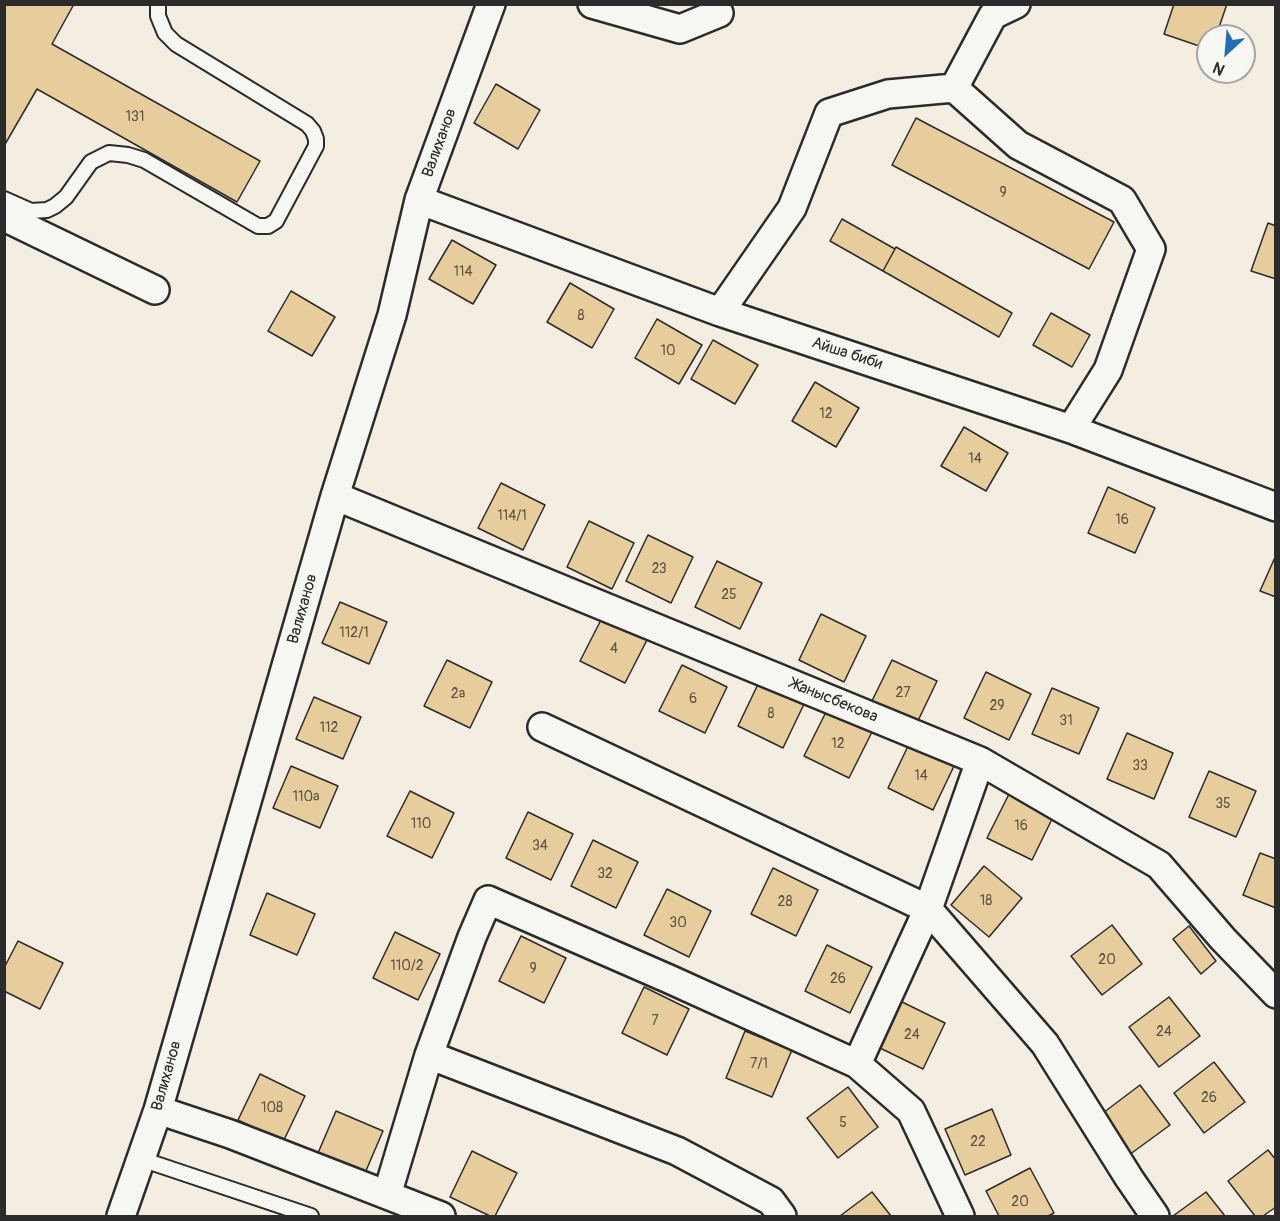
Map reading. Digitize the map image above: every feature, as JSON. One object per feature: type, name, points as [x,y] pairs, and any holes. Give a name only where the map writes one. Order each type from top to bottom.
[{"type":"street","name":"Валиханов","points":[[121,1216],[158,1110],[335,496],[392,315],[419,200],[491,4]]},
{"type":"street","points":[[592,4],[680,29],[719,13]]},
{"type":"street","points":[[954,88],[993,15],[1006,7]]},
{"type":"street","points":[[720,312],[792,208],[829,113],[888,94],[954,88],[1018,145],[1122,200],[1151,249],[1108,370],[1071,429]]},
{"type":"street","name":"Айша биби","points":[[419,200],[720,312],[1071,429],[1275,507]]},
{"type":"street","points":[[4,217],[156,290]]},
{"type":"street","name":"Жанысбекова","points":[[335,496],[980,761],[1158,864],[1223,939],[1275,994]]},
{"type":"street","points":[[542,727],[928,909],[1045,1044],[1155,1216]]},
{"type":"street","points":[[857,1064],[928,909],[980,761]]},
{"type":"street","points":[[387,1195],[429,1055],[488,900],[857,1064],[911,1111],[960,1216]]},
{"type":"street","points":[[429,1055],[677,1151],[771,1201],[782,1216]]},
{"type":"street","points":[[158,1110],[230,1134],[441,1216]]},
{"type":"lane","points":[[4,199],[31,211],[47,210],[66,197],[91,162],[110,153],[144,160],[258,226],[268,226],[276,221],[316,146],[313,130],[307,124],[176,44],[165,33],[158,16],[158,4]]},
{"type":"lane","points":[[141,1159],[311,1216]]},
{"type":"building","points":[[4,4],[74,4],[52,44],[260,161],[237,202],[37,89],[4,146]]},
{"type":"building","points":[[1174,4],[1227,4],[1220,24],[1196,24],[1196,45],[1164,34]]},
{"type":"building","points":[[496,84],[540,110],[518,149],[474,123]]},
{"type":"building","points":[[916,118],[1114,222],[1089,269],[892,165]]},
{"type":"building","points":[[842,219],[895,249],[883,271],[830,241]]},
{"type":"building","points":[[1268,223],[1276,226],[1276,279],[1251,271]]},
{"type":"building","points":[[452,240],[496,265],[473,304],[429,279]]},
{"type":"building","points":[[896,247],[1012,313],[999,337],[883,271]]},
{"type":"building","points":[[570,283],[614,309],[592,348],[547,322]]},
{"type":"building","points":[[291,291],[335,317],[312,356],[268,331]]},
{"type":"building","points":[[1051,313],[1090,335],[1072,367],[1033,345]]},
{"type":"building","points":[[657,319],[702,345],[679,384],[635,358]]},
{"type":"building","points":[[713,340],[758,365],[735,404],[691,379]]},
{"type":"building","points":[[815,382],[859,408],[836,447],[792,421]]},
{"type":"building","points":[[964,427],[1008,453],[986,491],[941,466]]},
{"type":"building","points":[[501,483],[545,505],[523,550],[478,528]]},
{"type":"building","points":[[1108,487],[1155,508],[1135,553],[1088,533]]},
{"type":"building","points":[[589,521],[634,543],[612,589],[567,567]]},
{"type":"building","points":[[648,535],[693,557],[671,603],[626,581]]},
{"type":"building","points":[[1276,555],[1276,597],[1260,591]]},
{"type":"building","points":[[717,561],[762,583],[740,629],[695,607]]},
{"type":"building","points":[[340,602],[387,622],[369,664],[322,643]]},
{"type":"building","points":[[821,614],[866,636],[844,682],[799,660]]},
{"type":"building","points":[[603,616],[648,638],[625,683],[580,661]]},
{"type":"building","points":[[447,660],[492,682],[470,728],[424,706]]},
{"type":"building","points":[[892,660],[937,681],[915,727],[870,705]]},
{"type":"building","points":[[682,665],[727,687],[705,733],[659,711]]},
{"type":"building","points":[[986,672],[1031,694],[1009,740],[964,718]]},
{"type":"building","points":[[760,680],[805,702],[783,748],[738,726]]},
{"type":"building","points":[[1052,688],[1099,708],[1079,754],[1032,734]]},
{"type":"building","points":[[314,697],[361,717],[343,759],[296,739]]},
{"type":"building","points":[[827,710],[872,732],[849,778],[804,756]]},
{"type":"building","points":[[1127,733],[1173,753],[1154,799],[1107,779]]},
{"type":"building","points":[[910,742],[955,764],[933,810],[888,788]]},
{"type":"building","points":[[291,766],[338,786],[320,828],[273,808]]},
{"type":"building","points":[[1209,771],[1256,791],[1236,837],[1189,817]]},
{"type":"building","points":[[410,791],[454,813],[432,858],[387,836]]},
{"type":"building","points":[[1010,792],[1054,815],[1032,860],[987,838]]},
{"type":"building","points":[[528,812],[573,834],[551,880],[506,858]]},
{"type":"building","points":[[593,840],[638,862],[616,908],[571,886]]},
{"type":"building","points":[[1260,853],[1276,859],[1276,908],[1243,895]]},
{"type":"building","points":[[984,866],[1022,898],[989,937],[951,905]]},
{"type":"building","points":[[773,868],[818,890],[796,936],[751,914]]},
{"type":"building","points":[[667,889],[711,911],[689,957],[644,935]]},
{"type":"building","points":[[267,893],[315,914],[297,955],[250,935]]},
{"type":"building","points":[[1112,925],[1142,964],[1102,995],[1071,956]]},
{"type":"building","points":[[1189,926],[1216,961],[1201,974],[1173,939]]},
{"type":"building","points":[[395,932],[440,954],[418,1000],[373,978]]},
{"type":"building","points":[[521,936],[566,958],[544,1003],[499,981]]},
{"type":"building","points":[[18,941],[63,963],[40,1009],[4,991],[4,968]]},
{"type":"building","points":[[827,945],[872,967],[850,1013],[805,991]]},
{"type":"building","points":[[644,987],[689,1009],[667,1055],[622,1033]]},
{"type":"building","points":[[1169,997],[1200,1036],[1159,1067],[1129,1027]]},
{"type":"building","points":[[900,1001],[945,1023],[923,1069],[878,1047]]},
{"type":"building","points":[[745,1031],[792,1050],[772,1097],[726,1078]]},
{"type":"building","points":[[1214,1062],[1245,1102],[1204,1133],[1174,1093]]},
{"type":"building","points":[[260,1074],[305,1096],[283,1142],[238,1120]]},
{"type":"building","points":[[1140,1085],[1170,1125],[1129,1155],[1099,1116]]},
{"type":"building","points":[[848,1087],[878,1127],[838,1158],[807,1118]]},
{"type":"building","points":[[992,1109],[1011,1155],[965,1175],[945,1129]]},
{"type":"building","points":[[336,1111],[383,1131],[365,1173],[318,1153]]},
{"type":"building","points":[[1268,1150],[1276,1160],[1276,1207],[1263,1216],[1255,1216],[1228,1181]]},
{"type":"building","points":[[472,1151],[517,1173],[495,1216],[490,1216],[450,1197]]},
{"type":"building","points":[[1030,1168],[1054,1213],[1048,1216],[999,1216],[986,1191]]},
{"type":"building","points":[[872,1192],[891,1216],[840,1216]]},
{"type":"building","points":[[1206,1192],[1225,1216],[1173,1216]]}]
